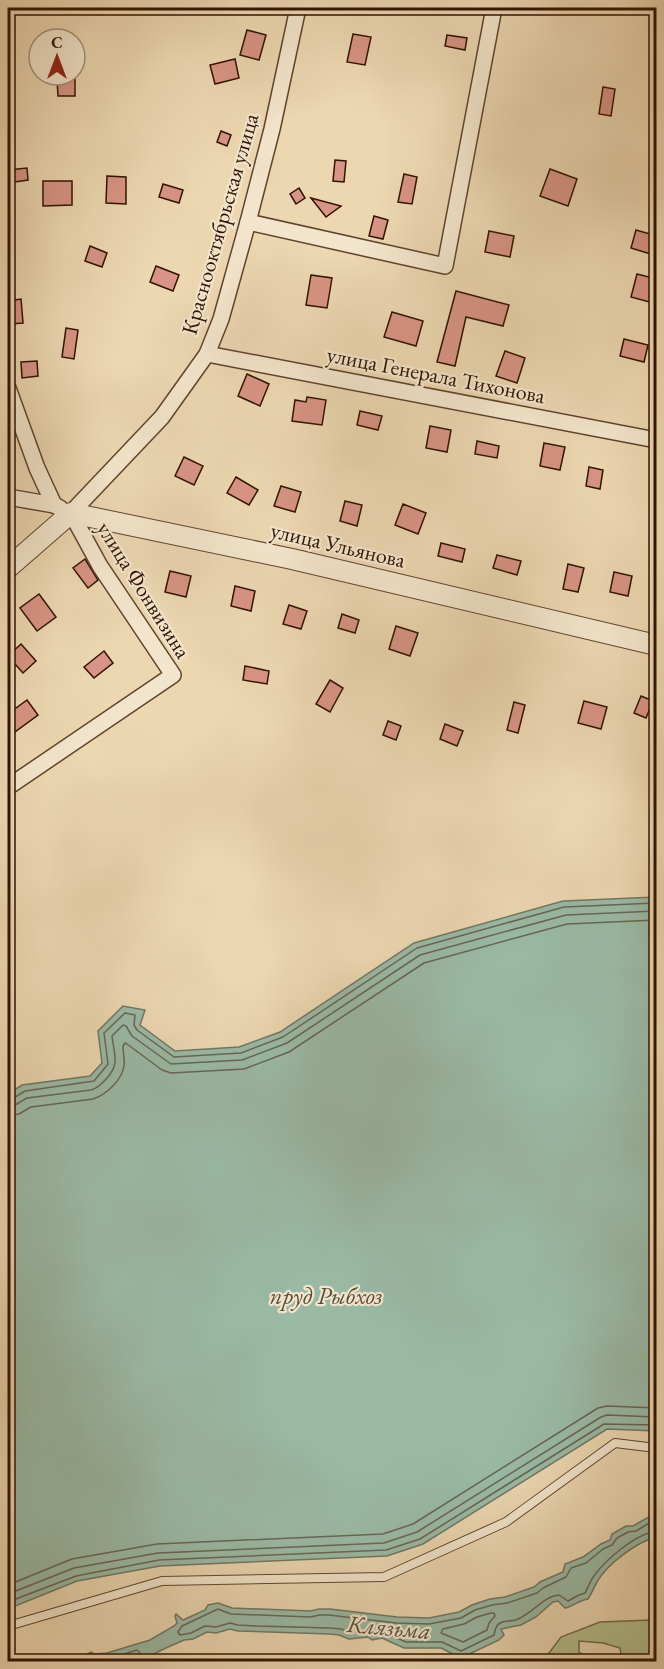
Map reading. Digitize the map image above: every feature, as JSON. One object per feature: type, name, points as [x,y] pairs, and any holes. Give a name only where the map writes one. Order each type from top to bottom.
[{"type":"street","name":"Краснооктябрьская улица","points":[[62,509],[162,417],[207,354],[221,319],[248,222],[272,129],[298,8]]},
{"type":"street","points":[[248,222],[445,266],[494,8]]},
{"type":"street","name":"улица Генерала Тихонова","points":[[207,354],[657,440]]},
{"type":"street","points":[[8,388],[37,468],[62,509],[8,568]]},
{"type":"street","name":"улица Ульянова","points":[[8,497],[292,559],[657,645]]},
{"type":"street","name":"улица Фонвизина","points":[[8,787],[173,675],[62,509]]},
{"type":"lane","points":[[8,1626],[162,1581],[384,1577],[506,1522],[615,1443],[657,1448]]},
{"type":"shaded area","points":[[651,1620],[656,1625],[656,1661],[622,1661],[620,1648],[603,1643],[579,1641],[579,1652],[592,1661],[543,1661],[561,1637],[600,1622]]},
{"type":"water","name":"пруд Рыбхоз","points":[[656,897],[656,1431],[607,1429],[423,1544],[387,1556],[160,1566],[77,1581],[8,1609],[8,1094],[22,1085],[90,1076],[102,1063],[98,1031],[123,1006],[145,1010],[140,1025],[175,1051],[239,1047],[280,1032],[414,943],[563,901]]},
{"type":"water","name":"Клязьма","points":[[656,1513],[656,1537],[640,1544],[615,1561],[597,1582],[588,1599],[565,1608],[558,1601],[553,1602],[536,1617],[521,1625],[501,1629],[504,1635],[499,1640],[459,1659],[441,1648],[404,1648],[382,1638],[349,1639],[330,1634],[230,1629],[216,1633],[207,1632],[193,1639],[184,1640],[139,1661],[33,1661],[60,1657],[79,1658],[91,1652],[107,1653],[150,1640],[177,1623],[176,1614],[183,1620],[205,1610],[208,1605],[218,1603],[232,1608],[311,1611],[330,1609],[397,1617],[429,1618],[459,1612],[490,1599],[505,1597],[534,1587],[563,1572],[565,1564],[583,1557],[610,1540],[612,1534],[626,1526],[633,1526]]},
{"type":"building","points":[[247,30],[266,35],[259,60],[240,55]]},
{"type":"building","points":[[353,34],[371,37],[365,65],[347,62]]},
{"type":"building","points":[[447,35],[467,38],[465,50],[445,46]]},
{"type":"building","points":[[235,59],[239,78],[215,84],[210,65]]},
{"type":"building","points":[[57,87],[75,87],[75,96],[58,96]]},
{"type":"building","points":[[603,87],[615,89],[611,116],[599,114]]},
{"type":"building","points":[[221,131],[231,135],[227,146],[217,142]]},
{"type":"building","points":[[335,160],[346,161],[344,182],[333,181]]},
{"type":"building","points":[[27,168],[28,180],[8,183],[8,170]]},
{"type":"building","points":[[550,169],[577,179],[568,206],[540,196]]},
{"type":"building","points":[[404,174],[417,177],[412,204],[398,202]]},
{"type":"building","points":[[107,176],[126,177],[126,204],[106,203]]},
{"type":"building","points":[[43,181],[72,181],[72,205],[43,206]]},
{"type":"building","points":[[163,184],[183,190],[179,203],[159,197]]},
{"type":"building","points":[[299,188],[305,198],[296,204],[290,194]]},
{"type":"building","points":[[311,198],[341,206],[326,217]]},
{"type":"building","points":[[374,216],[388,220],[383,239],[369,236]]},
{"type":"building","points":[[636,230],[657,236],[657,256],[631,248]]},
{"type":"building","points":[[489,231],[514,236],[510,257],[485,252]]},
{"type":"building","points":[[90,246],[107,253],[102,267],[85,261]]},
{"type":"building","points":[[156,266],[179,275],[173,291],[150,282]]},
{"type":"building","points":[[637,274],[657,279],[657,304],[631,297]]},
{"type":"building","points":[[311,275],[332,278],[327,308],[306,305]]},
{"type":"building","points":[[456,291],[509,305],[503,326],[466,317],[455,366],[437,362]]},
{"type":"building","points":[[21,299],[23,323],[10,324],[8,301]]},
{"type":"building","points":[[392,312],[423,321],[416,346],[384,337]]},
{"type":"building","points":[[66,328],[78,330],[74,359],[62,357]]},
{"type":"building","points":[[624,339],[648,345],[644,362],[620,356]]},
{"type":"building","points":[[505,351],[525,358],[517,383],[496,376]]},
{"type":"building","points":[[37,361],[38,376],[22,378],[21,362]]},
{"type":"building","points":[[247,374],[269,384],[260,406],[238,396]]},
{"type":"building","points":[[307,397],[326,400],[322,425],[292,421],[295,400],[306,402]]},
{"type":"building","points":[[360,411],[382,416],[378,430],[357,425]]},
{"type":"building","points":[[430,426],[451,430],[447,452],[426,448]]},
{"type":"building","points":[[477,441],[499,446],[497,458],[475,454]]},
{"type":"building","points":[[544,443],[565,447],[560,470],[540,466]]},
{"type":"building","points":[[184,457],[203,466],[194,485],[175,476]]},
{"type":"building","points":[[589,467],[603,470],[600,489],[586,486]]},
{"type":"building","points":[[236,477],[258,490],[249,505],[227,493]]},
{"type":"building","points":[[281,486],[301,492],[295,512],[274,506]]},
{"type":"building","points":[[345,501],[362,505],[357,526],[340,521]]},
{"type":"building","points":[[403,504],[426,513],[418,534],[395,525]]},
{"type":"building","points":[[441,543],[465,549],[462,562],[438,556]]},
{"type":"building","points":[[497,555],[521,561],[517,575],[493,568]]},
{"type":"building","points":[[85,559],[98,580],[88,588],[73,568]]},
{"type":"building","points":[[568,564],[584,568],[578,592],[563,589]]},
{"type":"building","points":[[170,571],[191,576],[186,597],[165,592]]},
{"type":"building","points":[[614,572],[632,576],[628,596],[610,592]]},
{"type":"building","points":[[235,586],[255,591],[251,611],[231,606]]},
{"type":"building","points":[[39,594],[56,617],[37,631],[20,608]]},
{"type":"building","points":[[289,605],[307,611],[301,629],[283,624]]},
{"type":"building","points":[[342,614],[359,620],[355,633],[338,628]]},
{"type":"building","points":[[396,626],[418,633],[410,656],[389,649]]},
{"type":"building","points":[[21,644],[36,661],[23,673],[8,656]]},
{"type":"building","points":[[104,651],[113,663],[94,678],[84,667]]},
{"type":"building","points":[[245,666],[269,671],[267,684],[243,680]]},
{"type":"building","points":[[330,680],[343,688],[330,712],[316,704]]},
{"type":"building","points":[[641,696],[653,701],[646,718],[634,713]]},
{"type":"building","points":[[27,700],[38,715],[8,737],[8,714]]},
{"type":"building","points":[[584,701],[607,707],[601,729],[578,723]]},
{"type":"building","points":[[514,702],[525,705],[518,733],[507,730]]},
{"type":"building","points":[[388,721],[401,726],[396,740],[383,735]]},
{"type":"building","points":[[445,724],[463,731],[457,746],[440,739]]}]
